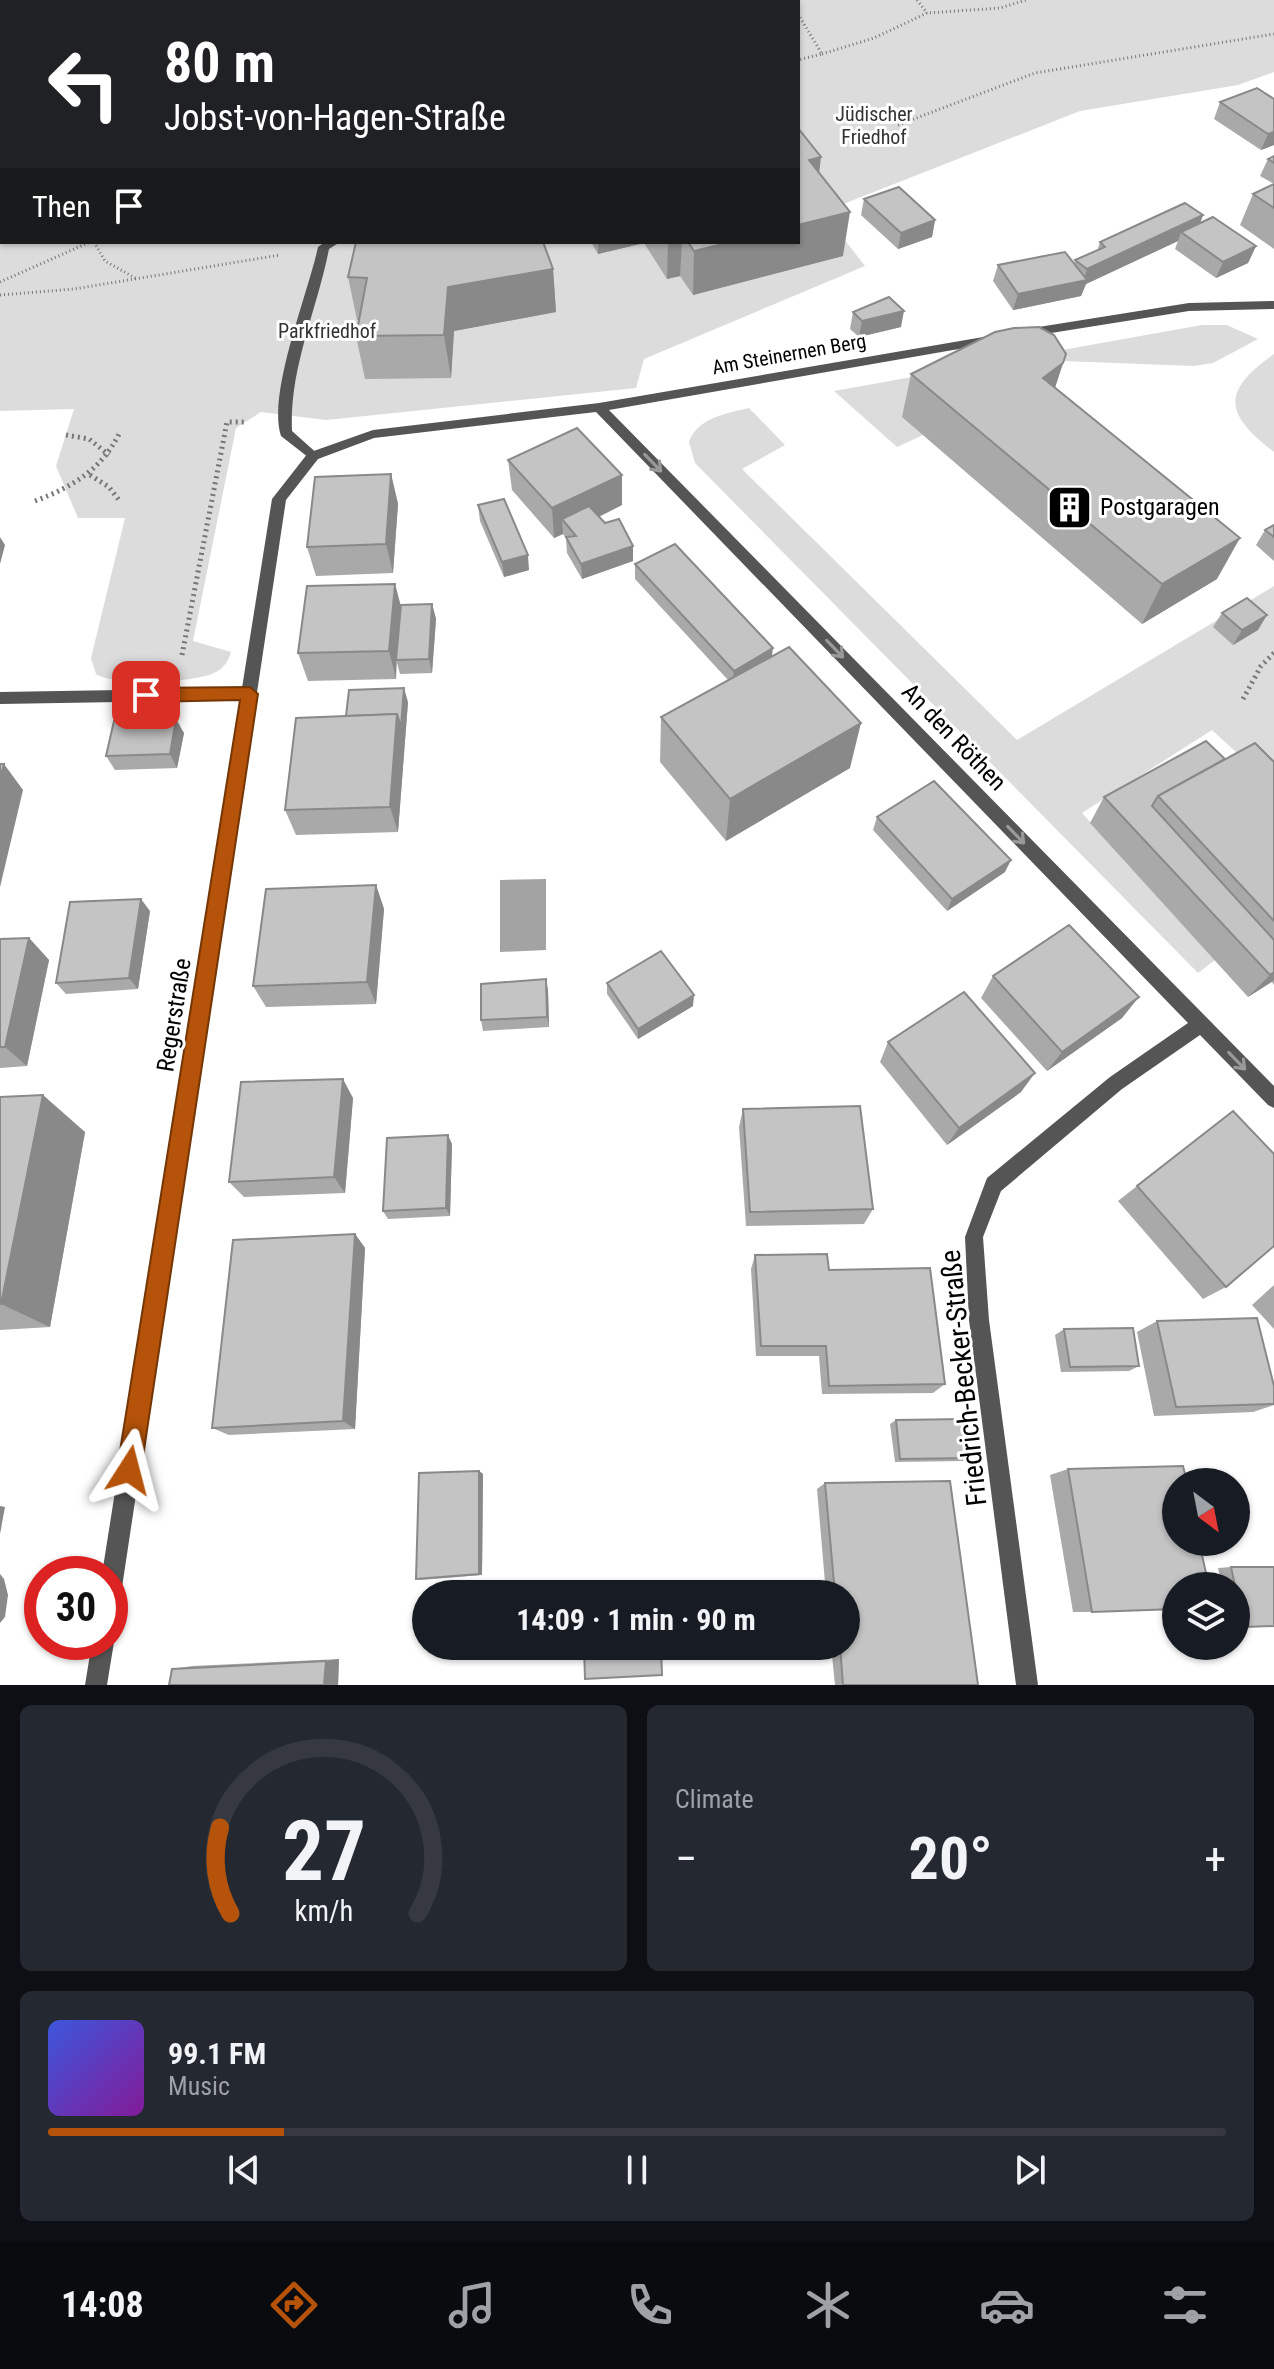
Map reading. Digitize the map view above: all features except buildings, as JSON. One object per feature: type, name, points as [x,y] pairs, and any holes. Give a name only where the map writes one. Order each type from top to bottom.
[{"type":"street","points":[[313,456],[286,433],[282,411],[329,245]]},
{"type":"street","points":[[1259,305],[1274,316]]},
{"type":"street","name":"Am Steinernen Berg","points":[[313,456],[373,434],[599,407],[1189,307],[1274,305]]},
{"type":"street","name":"An den Röthen","points":[[599,407],[1274,1099]]},
{"type":"street","name":"Regerstraße","points":[[116,1556],[279,499],[313,456]]},
{"type":"street","points":[[0,698],[250,694]]},
{"type":"street","name":"Friedrich-Becker-Straße","points":[[1027,1685],[979,1320],[974,1237],[994,1185],[1116,1083],[1201,1024]]},
{"type":"street","points":[[96,1685],[100,1660]]},
{"type":"path","points":[[917,0],[927,13]]},
{"type":"path","points":[[800,60],[874,38],[927,13],[1000,8],[1026,0]]},
{"type":"path","points":[[800,17],[822,54]]},
{"type":"path","points":[[898,125],[1035,73],[1274,34]]},
{"type":"path","points":[[0,282],[87,244]]},
{"type":"path","points":[[93,244],[97,253],[112,266],[138,280]]},
{"type":"path","points":[[0,295],[138,280],[329,245]]},
{"type":"path","points":[[177,695],[187,622],[227,422],[263,421],[282,411]]},
{"type":"path","points":[[35,501],[89,475],[109,455],[119,434]]},
{"type":"path","points":[[66,435],[89,439],[109,455]]},
{"type":"path","points":[[89,475],[109,487],[119,500]]},
{"type":"path","points":[[1243,699],[1261,666],[1274,653]]},
{"type":"green space","name":"Parkfriedhof","points":[[800,0],[1274,0],[1274,72],[1238,85],[1080,111],[823,212],[865,266],[644,359],[636,388],[326,420],[261,412],[236,428],[193,641],[231,652],[221,668],[206,676],[137,682],[96,674],[91,658],[125,518],[78,518],[56,466],[74,409],[0,411],[0,244],[800,244]]},
{"type":"green space","points":[[1202,325],[1227,325],[1258,339],[1213,363],[1194,366],[1063,361],[903,416],[923,435],[897,447],[834,391]]},
{"type":"green space","points":[[1274,354],[1274,452],[1246,426],[1235,403],[1244,380]]},
{"type":"green space","points":[[749,408],[785,445],[742,469],[1017,740],[1274,586],[1274,787],[1212,730],[1082,813],[1215,960],[1198,973],[695,463],[689,442],[699,427],[714,418]]},
{"type":"shaded area","points":[[546,879],[546,950],[500,952],[500,880]]},
{"type":"place","name":"Postgaragen","points":[[1069,507]]},
{"type":"route","points":[[129,1470],[250,694],[146,695]]},
{"type":"park label","name":"Jüdischer Friedhof","points":[[874,126]]}]
